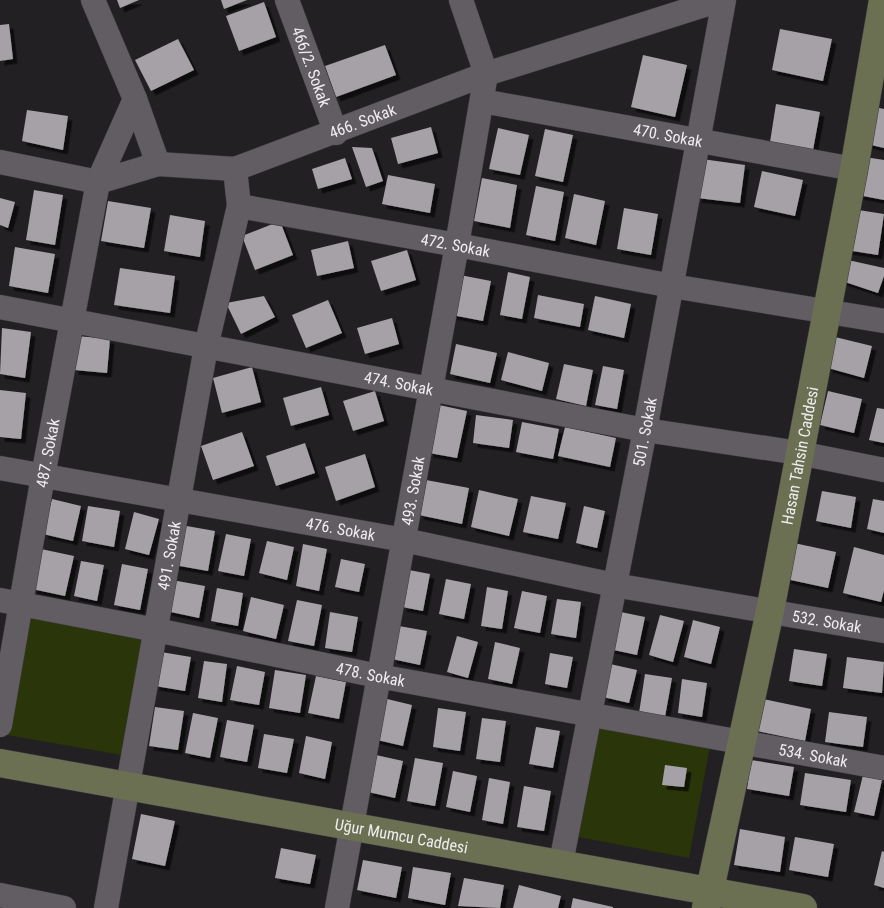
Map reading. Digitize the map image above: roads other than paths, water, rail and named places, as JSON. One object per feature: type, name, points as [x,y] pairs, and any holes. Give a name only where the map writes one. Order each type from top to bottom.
[{"type":"street","points":[[93,0],[135,99],[158,164]]},
{"type":"street","name":"466/2. Sokak","points":[[287,0],[336,133]]},
{"type":"street","points":[[461,0],[486,74]]},
{"type":"street","name":"466. Sokak","points":[[0,162],[98,182],[158,164],[235,169],[336,133],[486,74],[720,0]]},
{"type":"street","name":"501. Sokak","points":[[561,864],[645,430],[724,0]]},
{"type":"street","name":"Hasan Tahsin Caddesi","points":[[708,899],[770,611],[854,169],[883,0]]},
{"type":"street","name":"493. Sokak","points":[[337,908],[457,245],[486,74]]},
{"type":"street","name":"487. Sokak","points":[[0,725],[11,602],[43,476],[98,182],[135,99]]},
{"type":"street","name":"470. Sokak","points":[[482,101],[854,169]]},
{"type":"street","name":"491. Sokak","points":[[106,908],[206,347],[239,206],[235,169]]},
{"type":"street","name":"472. Sokak","points":[[239,206],[672,286],[884,321]]},
{"type":"street","name":"474. Sokak","points":[[0,307],[645,430],[799,453],[884,470]]},
{"type":"street","name":"476. Sokak","points":[[0,468],[404,540],[614,585],[770,611]]},
{"type":"street","name":"478. Sokak","points":[[11,602],[378,676],[741,741]]},
{"type":"street","name":"532. Sokak","points":[[770,611],[884,631]]},
{"type":"street","name":"534. Sokak","points":[[741,741],[884,768]]},
{"type":"street","name":"Uğur Mumcu Caddesi","points":[[0,763],[561,864],[708,899],[803,908]]},
{"type":"street","points":[[0,895],[64,908]]}]
